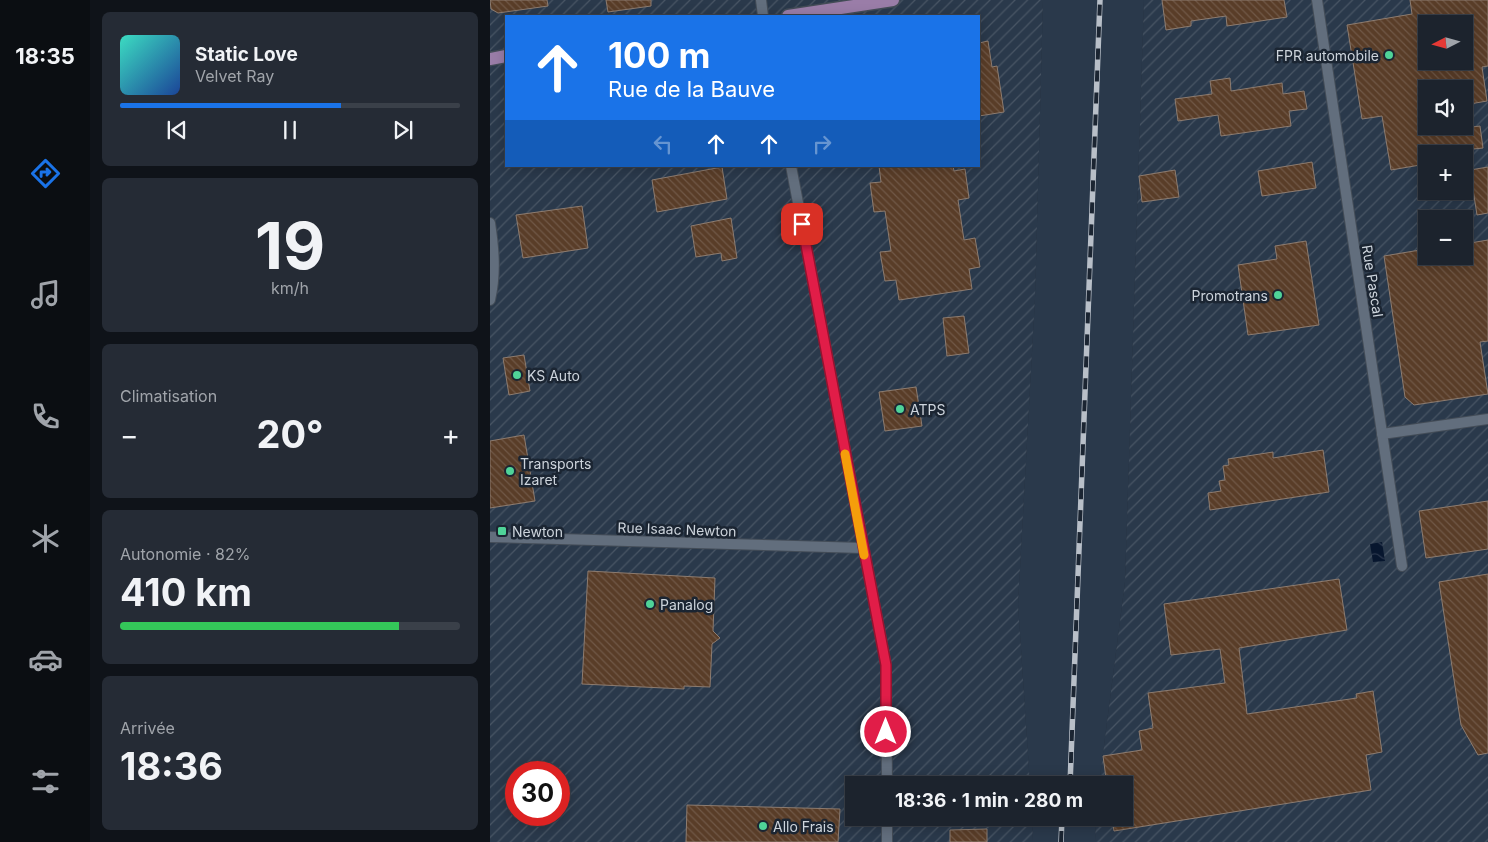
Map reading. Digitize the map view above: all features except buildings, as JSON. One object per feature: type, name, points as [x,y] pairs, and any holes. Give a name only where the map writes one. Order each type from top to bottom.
[{"type":"main road","points":[[795,15],[893,0]]},
{"type":"main road","points":[[490,59],[505,56]]},
{"type":"street","points":[[761,0],[763,15]]},
{"type":"street","name":"Rue Pascal","points":[[1317,0],[1402,566]]},
{"type":"street","points":[[791,167],[862,548],[886,665],[887,776]]},
{"type":"street","points":[[490,223],[494,248],[490,300]]},
{"type":"street","points":[[1382,434],[1488,419]]},
{"type":"street","name":"Rue Isaac Newton","points":[[490,537],[862,548]]},
{"type":"street","points":[[887,826],[887,842]]},
{"type":"shaded area","points":[[490,0],[1043,0],[1035,298],[1018,604],[1029,776],[845,776],[845,826],[1032,826],[1033,842],[490,842]]},
{"type":"shaded area","points":[[1043,0],[1144,0],[1125,582],[1100,776],[1029,776],[1018,604],[1035,298]]},
{"type":"shaded area","points":[[1144,0],[1488,0],[1488,842],[1095,842],[1096,826],[1133,826],[1133,776],[1100,776],[1125,582]]},
{"type":"shaded area","points":[[1032,826],[1096,826],[1095,842],[1033,842]]},
{"type":"water","points":[[1382,542],[1385,561],[1373,562],[1370,544]]},
{"type":"railway","points":[[1070,776],[1100,0]]},
{"type":"railway","points":[[1061,842],[1062,826]]},
{"type":"slow traffic","points":[[845,454],[864,555]]},
{"type":"place","name":"FPR automobile","points":[[1389,55]]},
{"type":"place","name":"Promotrans","points":[[1278,295]]},
{"type":"place","name":"KS Auto","points":[[517,375]]},
{"type":"place","name":"ATPS","points":[[900,409]]},
{"type":"place","name":"Transports Izaret","points":[[510,471]]},
{"type":"place","name":"Newton","points":[[502,531]]},
{"type":"place","name":"Panalog","points":[[650,604]]},
{"type":"place","name":"Allo Frais","points":[[763,826]]},
{"type":"route","points":[[802,224],[862,548],[886,665],[886,732]]}]
